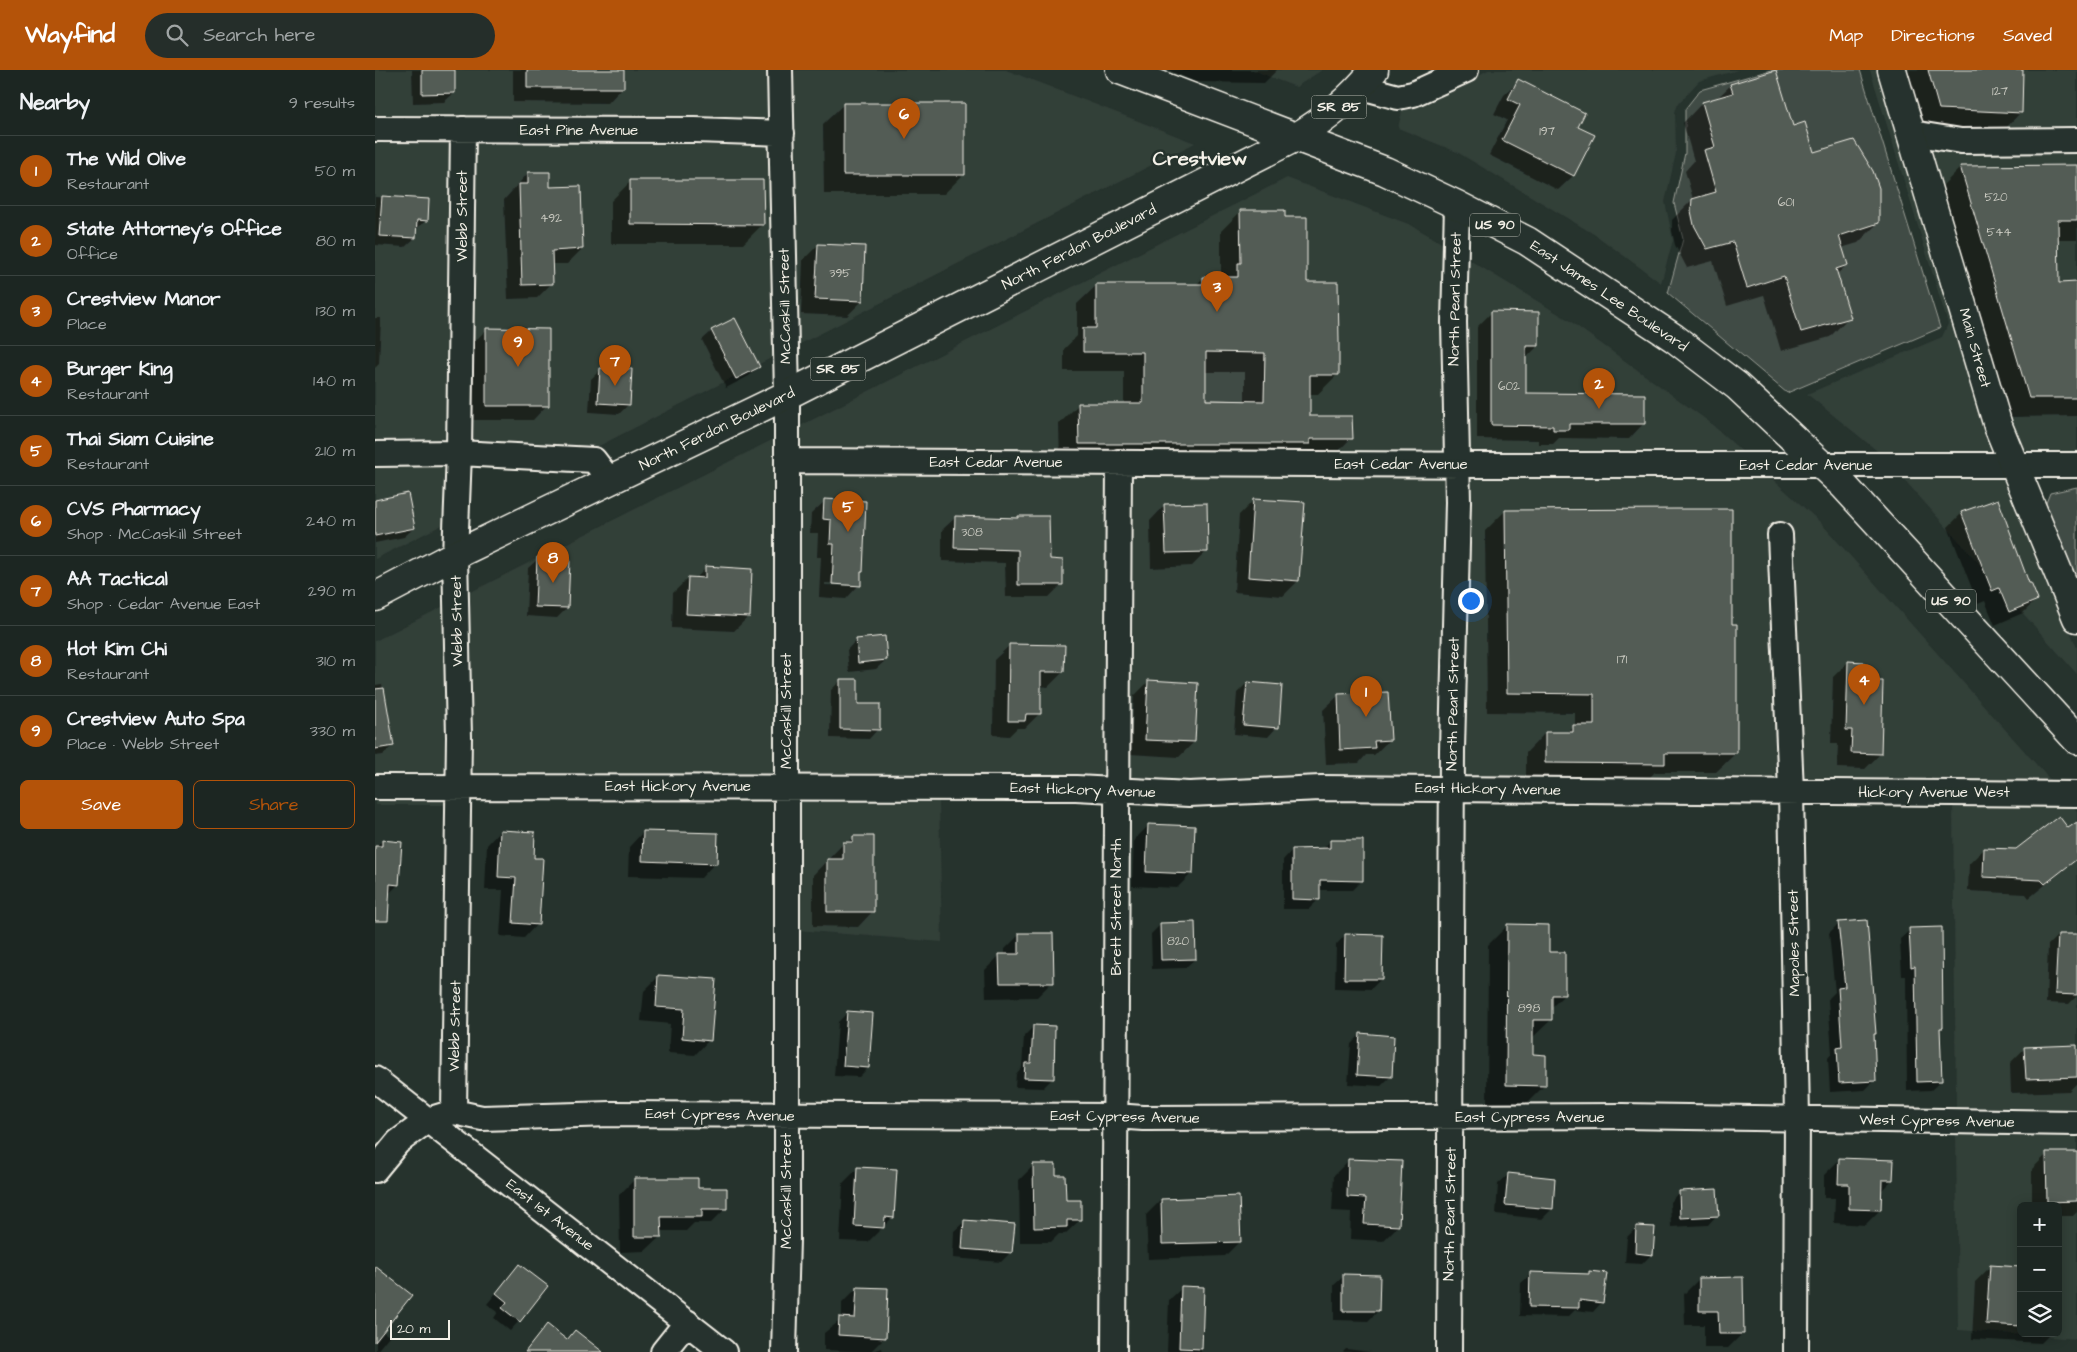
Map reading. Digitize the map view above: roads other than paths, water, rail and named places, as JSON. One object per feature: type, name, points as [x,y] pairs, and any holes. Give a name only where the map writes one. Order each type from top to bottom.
[{"type":"main road","name":"East James Lee Boulevard","points":[[1120,70],[1298,136],[1385,171],[1527,241],[1674,338],[1737,386],[1821,465]]},
{"type":"main road","name":"Main Street","points":[[1892,70],[1998,426],[2077,618]]},
{"type":"main road","name":"SR 85","points":[[1298,136],[1330,116],[1367,78]]},
{"type":"main road","name":"North Ferdon Boulevard","points":[[375,597],[610,480],[787,395],[1298,136]]},
{"type":"main road","name":"US 90","points":[[1821,465],[1919,566],[2077,740]]},
{"type":"street","name":"McCaskill Street","points":[[780,70],[787,395],[787,1117],[784,1352]]},
{"type":"street","points":[[1367,78],[1398,97],[1413,94],[1466,70]]},
{"type":"street","name":"East Pine Avenue","points":[[375,129],[782,133]]},
{"type":"street","name":"Webb Street","points":[[454,1112],[458,636],[455,556],[459,453],[463,129]]},
{"type":"street","points":[[1912,133],[1961,140],[2077,140]]},
{"type":"street","name":"North Pearl Street","points":[[1449,1352],[1457,465],[1454,424],[1454,322],[1457,205]]},
{"type":"street","points":[[375,454],[459,453],[594,460],[610,480]]},
{"type":"street","name":"East Cedar Avenue","points":[[787,461],[1457,465],[2077,465]]},
{"type":"street","name":"Brett Street North","points":[[1114,1352],[1119,462]]},
{"type":"street","name":"Mapoles Street","points":[[1780,535],[1791,791],[1797,1118],[1795,1352]]},
{"type":"street","name":"East Hickory Avenue","points":[[375,787],[786,786],[1076,788],[1189,794],[1321,788],[1791,791]]},
{"type":"street","name":"Hickory Avenue West","points":[[1791,791],[2077,794]]},
{"type":"street","name":"East 1st Avenue","points":[[375,1079],[724,1352]]},
{"type":"street","points":[[375,1170],[398,1142],[428,1120],[454,1112]]},
{"type":"street","name":"East Cypress Avenue","points":[[454,1112],[482,1118],[629,1114],[787,1117],[1797,1118]]},
{"type":"street","name":"West Cypress Avenue","points":[[1797,1118],[2077,1123]]},
{"type":"street","points":[[663,1352],[687,1322]]},
{"type":"place","name":"CVS Pharmacy","points":[[904,139]]},
{"type":"place","name":"Crestview Manor","points":[[1217,312]]},
{"type":"place","name":"Crestview Auto Spa","points":[[518,367]]},
{"type":"place","name":"AA Tactical","points":[[615,386]]},
{"type":"place","name":"State Attorney's Office","points":[[1599,409]]},
{"type":"place","name":"Thai Siam Cuisine","points":[[848,532]]},
{"type":"place","name":"Hot Kim Chi","points":[[553,583]]},
{"type":"place","name":"Burger King","points":[[1864,705]]},
{"type":"place","name":"The Wild Olive","points":[[1366,717]]},
{"type":"district","name":"Crestview","points":[[1200,159]]}]
